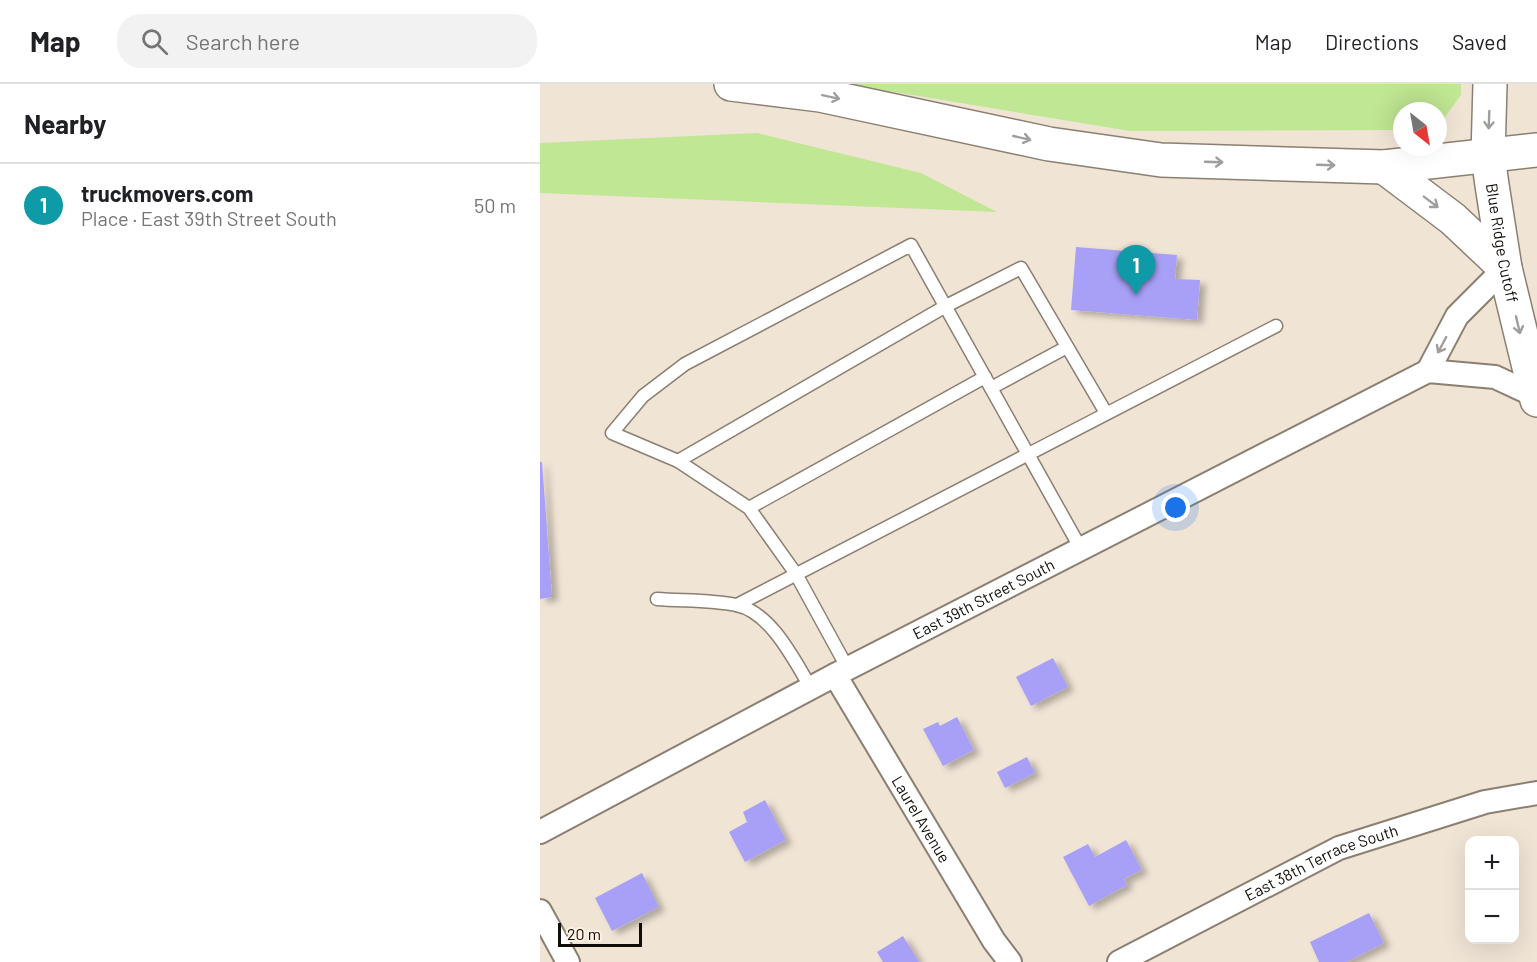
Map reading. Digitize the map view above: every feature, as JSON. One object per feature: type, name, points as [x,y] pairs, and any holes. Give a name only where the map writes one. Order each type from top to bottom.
[{"type":"main road","points":[[732,84],[820,94],[1049,144],[1154,159],[1384,167],[1537,150]]},
{"type":"main road","name":"Blue Ridge Cutoff","points":[[1490,84],[1488,156],[1505,268],[1536,397]]},
{"type":"main road","points":[[1384,167],[1453,219],[1505,268]]},
{"type":"street","points":[[1505,268],[1457,316],[1428,371],[1495,377],[1536,397]]},
{"type":"street","name":"East 39th Street South","points":[[540,832],[811,688],[1428,371]]},
{"type":"street","name":"Laurel Avenue","points":[[842,672],[994,941],[1010,962]]},
{"type":"street","name":"East 38th Terrace South","points":[[1119,962],[1340,848],[1485,802],[1537,793]]},
{"type":"street","points":[[540,911],[568,962]]},
{"type":"lane","points":[[842,672],[796,574],[749,508],[678,461],[612,433],[643,396],[685,364],[911,244],[1081,549]]},
{"type":"lane","points":[[678,461],[946,306],[1021,268],[1106,413]]},
{"type":"lane","points":[[737,605],[1276,326]]},
{"type":"lane","points":[[749,508],[988,382],[1067,347]]},
{"type":"lane","points":[[657,599],[737,605],[762,618],[782,640],[811,688]]},
{"type":"green space","points":[[846,84],[1461,84],[1461,95],[1447,114],[1447,102],[1393,102],[1393,130],[1130,131]]},
{"type":"green space","points":[[757,133],[921,173],[997,212],[540,193],[540,143]]},
{"type":"building","points":[[1076,247],[1177,255],[1175,279],[1200,280],[1197,320],[1071,310]]},
{"type":"building","points":[[540,462],[542,462],[552,597],[540,599]]},
{"type":"building","points":[[1053,658],[1068,687],[1031,706],[1016,677]]},
{"type":"building","points":[[957,717],[974,750],[943,766],[923,729],[938,722],[940,726]]},
{"type":"building","points":[[1027,757],[1035,773],[1005,788],[997,772]]},
{"type":"building","points":[[765,800],[786,840],[745,862],[729,832],[747,822],[743,812]]},
{"type":"building","points":[[1126,840],[1142,870],[1124,879],[1127,885],[1089,906],[1063,857],[1088,844],[1095,857]]},
{"type":"building","points":[[642,873],[659,907],[612,931],[595,898]]},
{"type":"building","points":[[1369,913],[1384,943],[1347,962],[1319,962],[1310,942]]},
{"type":"building","points":[[903,936],[919,962],[883,962],[877,952]]},
{"type":"place","name":"truckmovers.com","points":[[1136,295]]}]
